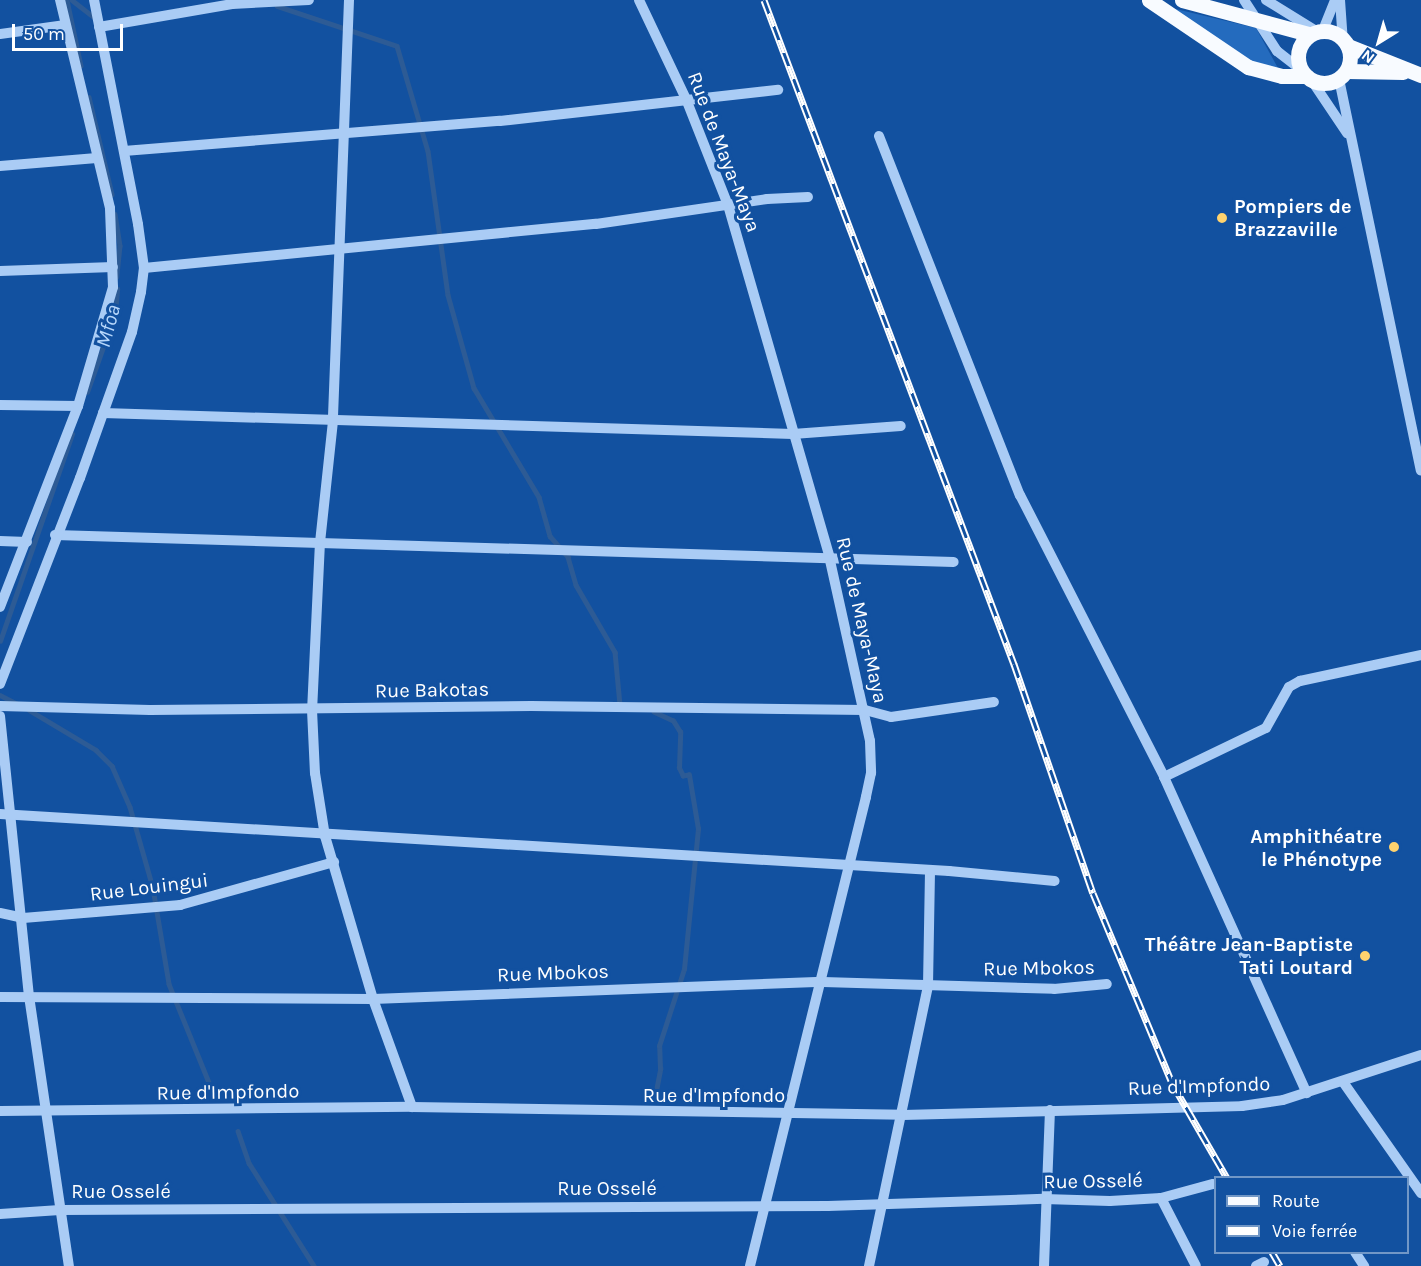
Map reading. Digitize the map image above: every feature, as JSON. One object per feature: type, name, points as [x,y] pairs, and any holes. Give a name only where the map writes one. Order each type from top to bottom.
[{"type":"main road","points":[[1149,0],[1248,67],[1282,76],[1306,75],[1326,83],[1343,75],[1418,74]]},
{"type":"main road","points":[[1182,0],[1316,32],[1346,42],[1418,74]]},
{"type":"main road","points":[[1306,75],[1297,54],[1316,32]]},
{"type":"main road","points":[[1343,75],[1346,42]]},
{"type":"street","points":[[0,607],[78,406],[108,313],[113,267],[110,208],[60,0]]},
{"type":"street","points":[[0,684],[132,332],[144,268],[94,0]]},
{"type":"street","points":[[99,27],[232,4],[309,0]]},
{"type":"street","points":[[349,0],[341,246],[334,328],[333,421],[320,542],[312,710],[315,773],[325,836],[373,999],[412,1107]]},
{"type":"street","name":"Rue de Maya-Maya","points":[[639,0],[686,99],[728,205],[829,556],[865,710],[871,773],[824,982],[750,1266]]},
{"type":"street","points":[[1244,0],[1277,51],[1306,75],[1350,139]]},
{"type":"street","points":[[1266,0],[1316,32],[1335,0]]},
{"type":"street","points":[[1340,0],[1346,42]]},
{"type":"street","points":[[0,34],[65,25]]},
{"type":"street","points":[[1343,75],[1350,139],[1421,471]]},
{"type":"street","points":[[124,151],[345,134],[778,90]]},
{"type":"street","points":[[879,136],[1020,495],[1164,777],[1306,1093]]},
{"type":"street","points":[[0,166],[97,158]]},
{"type":"street","points":[[144,268],[341,246],[597,224],[728,205],[808,197]]},
{"type":"street","points":[[0,271],[113,267]]},
{"type":"street","points":[[0,405],[78,406]]},
{"type":"street","points":[[103,413],[793,434],[900,426]]},
{"type":"street","points":[[55,535],[320,542],[417,549],[829,556],[954,562]]},
{"type":"street","points":[[0,541],[27,542]]},
{"type":"street","points":[[1164,777],[1266,728],[1289,687],[1300,681],[1421,655]]},
{"type":"street","name":"Rue Bakotas","points":[[0,706],[312,710],[531,706],[865,710],[891,717],[994,702]]},
{"type":"street","points":[[0,716],[5,815],[23,918],[29,996],[69,1266]]},
{"type":"street","points":[[5,815],[930,871],[1055,881]]},
{"type":"street","name":"Rue Louingui","points":[[0,913],[23,918],[180,905],[334,862]]},
{"type":"street","points":[[869,1266],[903,1115],[928,986],[930,871]]},
{"type":"street","name":"Rue Mbokos","points":[[0,997],[373,999],[824,982],[1054,989],[1107,984]]},
{"type":"street","name":"Rue d'Impfondo","points":[[0,1111],[412,1107],[903,1115],[1242,1106],[1306,1093],[1421,1055]]},
{"type":"street","points":[[1343,1082],[1421,1193]]},
{"type":"street","points":[[1044,1266],[1044,1199],[1050,1110]]},
{"type":"street","name":"Rue Osselé","points":[[0,1214],[60,1210],[883,1205],[1044,1199],[1110,1202],[1161,1198],[1213,1184]]},
{"type":"street","points":[[1161,1198],[1196,1266]]},
{"type":"shaded area","points":[[1163,6],[1256,28],[1279,70],[1254,65]]},
{"type":"waterway","name":"Mfoa","points":[[67,0],[81,66]]},
{"type":"waterway","points":[[72,0],[95,18]]},
{"type":"waterway","points":[[277,6],[397,46],[428,151],[448,295],[474,388],[539,497],[550,536],[568,557],[576,585],[615,652],[620,705]]},
{"type":"waterway","name":"Mfoa","points":[[89,97],[112,194]]},
{"type":"waterway","name":"Mfoa","points":[[115,214],[120,246],[117,277]]},
{"type":"waterway","name":"Mfoa","points":[[87,392],[115,314],[117,289]]},
{"type":"waterway","name":"Mfoa","points":[[0,641],[72,434]]},
{"type":"waterway","points":[[0,695],[16,703]]},
{"type":"waterway","points":[[29,710],[96,750],[112,766],[130,807],[153,888],[169,984],[214,1095]]},
{"type":"waterway","points":[[654,712],[673,721],[680,732],[679,768],[683,776],[689,775],[698,829],[684,969],[659,1046],[660,1069],[654,1101]]},
{"type":"waterway","points":[[238,1131],[249,1163],[314,1266]]},
{"type":"railway","points":[[764,0],[1014,664],[1093,893],[1172,1083],[1226,1176]]},
{"type":"railway","points":[[1273,1254],[1280,1266]]},
{"type":"place","name":"Pompiers de Brazzaville","points":[[1222,218]]},
{"type":"place","name":"Amphithéatre le Phénotype","points":[[1394,847]]},
{"type":"place","name":"Théâtre Jean-Baptiste Tati Loutard","points":[[1365,956]]}]
